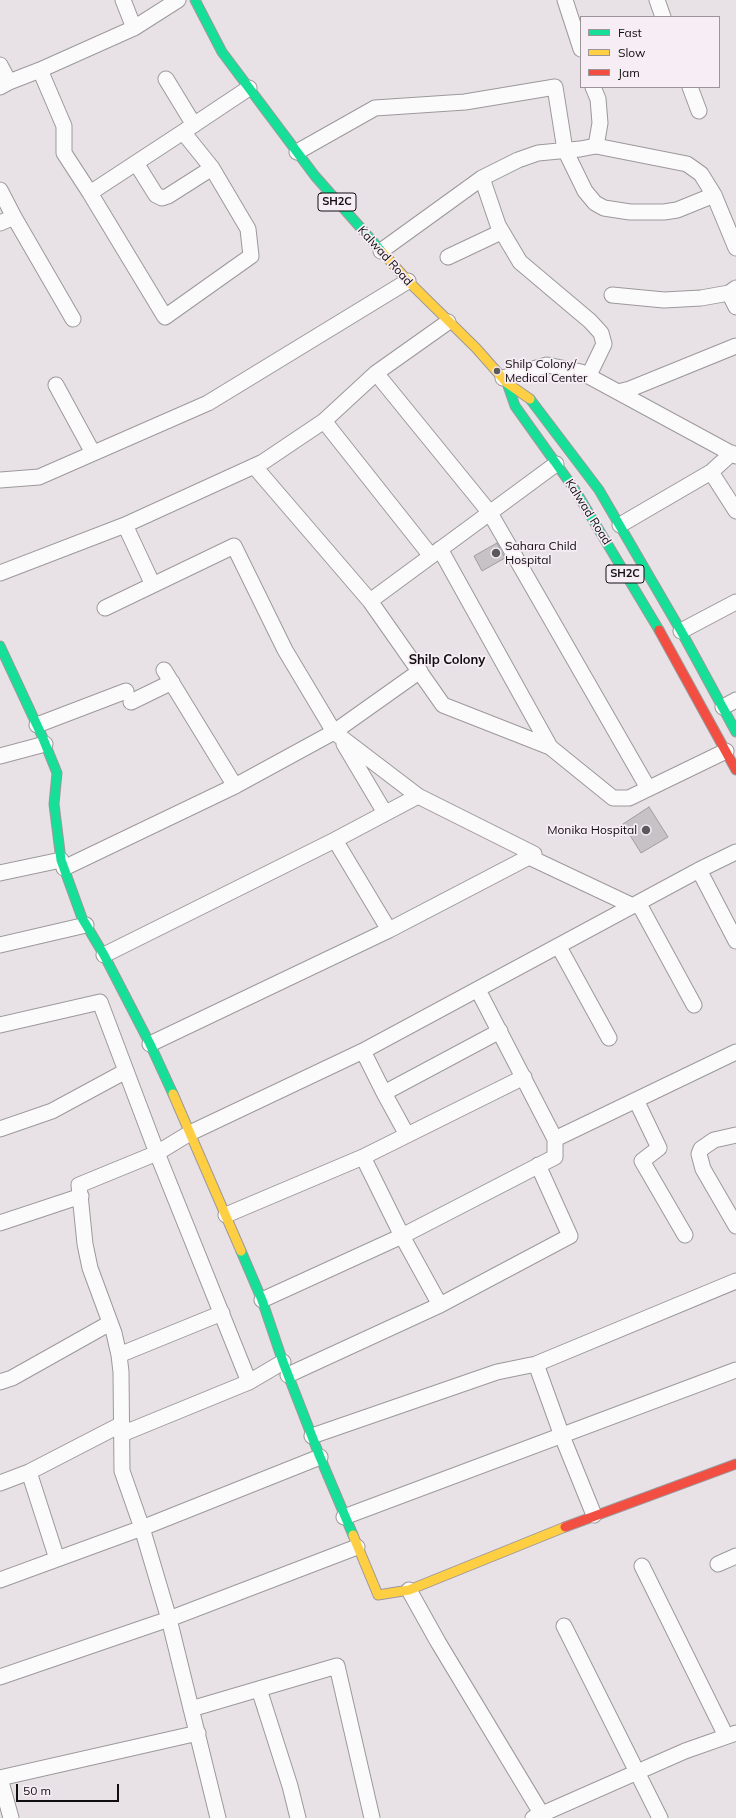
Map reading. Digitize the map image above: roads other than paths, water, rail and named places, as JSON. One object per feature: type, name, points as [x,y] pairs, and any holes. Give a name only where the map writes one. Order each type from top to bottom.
[{"type":"street","points":[[123,0],[134,28]]},
{"type":"street","points":[[0,65],[5,84],[134,28],[178,0]]},
{"type":"street","name":"Kalwad Road","points":[[195,0],[222,52],[315,176],[408,281],[476,348],[505,380],[528,396],[598,490],[682,631],[736,732]]},
{"type":"street","points":[[565,0],[580,46]]},
{"type":"street","points":[[657,0],[663,16]]},
{"type":"street","points":[[40,70],[64,126],[64,153],[164,317],[251,256],[248,229],[188,128],[166,79]]},
{"type":"street","points":[[297,152],[375,108],[465,102],[555,87],[565,150],[585,191],[595,203],[604,208],[630,212],[664,212],[677,210],[714,195]]},
{"type":"street","points":[[90,194],[249,88]]},
{"type":"street","points":[[593,88],[598,99],[600,124],[596,146]]},
{"type":"street","points":[[690,88],[699,111]]},
{"type":"street","points":[[380,251],[482,178],[518,160],[538,153],[596,146],[687,164],[701,174],[714,195],[736,248]]},
{"type":"street","points":[[136,163],[156,195],[162,198],[168,196],[212,168]]},
{"type":"street","points":[[482,178],[502,232],[520,262],[590,321],[601,333],[604,344],[589,376]]},
{"type":"street","points":[[0,190],[72,320]]},
{"type":"street","points":[[0,224],[14,217]]},
{"type":"street","points":[[448,257],[502,232]]},
{"type":"street","points":[[0,480],[39,477],[208,403],[408,281]]},
{"type":"street","points":[[612,295],[664,300],[701,298],[733,291],[736,307]]},
{"type":"street","points":[[0,573],[125,525],[263,462],[324,421],[376,373],[448,322]]},
{"type":"street","points":[[618,392],[736,346]]},
{"type":"street","points":[[505,380],[547,364],[581,372],[675,425],[734,454],[711,472],[620,525]]},
{"type":"street","points":[[376,373],[490,513],[648,788]]},
{"type":"street","name":"Kalwad Road","points":[[505,380],[515,406],[575,490],[666,644],[736,770]]},
{"type":"street","points":[[56,385],[93,453]]},
{"type":"street","points":[[324,421],[436,552],[550,747]]},
{"type":"street","points":[[370,601],[556,464]]},
{"type":"street","points":[[254,466],[370,601],[442,704],[550,747],[613,798],[629,798],[726,751]]},
{"type":"street","points":[[711,472],[736,511]]},
{"type":"street","points":[[125,525],[153,585]]},
{"type":"street","points":[[105,608],[234,546],[285,650],[385,813]]},
{"type":"street","points":[[682,631],[736,602]]},
{"type":"street","points":[[0,646],[3,661],[37,725],[57,773],[54,804],[63,864],[82,918],[104,955],[150,1044],[226,1215],[262,1300],[285,1369],[320,1457],[378,1595],[409,1590],[594,1515],[736,1464]]},
{"type":"street","points":[[0,873],[63,864],[234,786],[337,735],[420,671]]},
{"type":"street","points":[[37,725],[128,697],[168,676],[234,786]]},
{"type":"street","points":[[723,707],[736,700]]},
{"type":"street","points":[[150,1044],[389,930],[534,854],[418,796],[337,735]]},
{"type":"street","points":[[0,756],[45,744]]},
{"type":"street","points":[[104,955],[335,840],[418,796]]},
{"type":"street","points":[[335,840],[389,930]]},
{"type":"street","points":[[218,1818],[169,1619],[142,1528],[122,1471],[121,1372],[119,1355],[110,1323],[90,1268],[85,1244],[79,1185],[157,1153],[190,1133],[363,1051],[559,947],[699,870],[736,852]]},
{"type":"street","points":[[529,857],[636,905],[694,1005]]},
{"type":"street","points":[[699,870],[736,941]]},
{"type":"street","points":[[0,945],[86,925]]},
{"type":"street","points":[[559,947],[609,1038]]},
{"type":"street","points":[[262,1300],[402,1236],[555,1156],[555,1139],[478,990]]},
{"type":"street","points":[[0,1025],[100,1002],[157,1153],[249,1382]]},
{"type":"street","points":[[384,1093],[500,1031]]},
{"type":"street","points":[[363,1051],[407,1135]]},
{"type":"street","points":[[555,1139],[736,1052]]},
{"type":"street","points":[[0,1129],[52,1111],[126,1071]]},
{"type":"street","points":[[226,1215],[363,1157],[524,1077]]},
{"type":"street","points":[[636,1100],[659,1148],[642,1161],[685,1235]]},
{"type":"street","points":[[736,1134],[714,1140],[701,1149],[699,1154],[703,1168],[736,1226]]},
{"type":"street","points":[[363,1157],[402,1236],[440,1305]]},
{"type":"street","points":[[0,1483],[29,1472],[122,1429],[285,1369],[440,1305],[570,1236],[538,1165]]},
{"type":"street","points":[[0,1223],[81,1196]]},
{"type":"street","points":[[312,1436],[497,1372],[536,1364],[736,1281]]},
{"type":"street","points":[[119,1355],[222,1313]]},
{"type":"street","points":[[0,1382],[12,1378],[110,1323]]},
{"type":"street","points":[[536,1364],[562,1436],[594,1515]]},
{"type":"street","points":[[344,1517],[736,1370]]},
{"type":"street","points":[[0,1580],[142,1528],[320,1457]]},
{"type":"street","points":[[29,1472],[57,1559]]},
{"type":"street","points":[[0,1677],[169,1619],[357,1547]]},
{"type":"street","points":[[718,1564],[736,1556]]},
{"type":"street","points":[[409,1590],[540,1817],[685,1751],[731,1734],[642,1566]]},
{"type":"street","points":[[564,1626],[660,1818]]},
{"type":"street","points":[[192,1708],[337,1666],[372,1818]]},
{"type":"street","points":[[259,1689],[290,1786],[298,1818]]},
{"type":"street","points":[[11,1818],[0,1778],[198,1733]]},
{"type":"place","name":"Shilp Colony/ Medical Center","points":[[497,371]]},
{"type":"place","name":"Sahara Child Hospital","points":[[496,553]]},
{"type":"place","name":"Monika Hospital","points":[[646,830]]},
{"type":"district","name":"Shilp Colony","points":[[447,660]]}]
